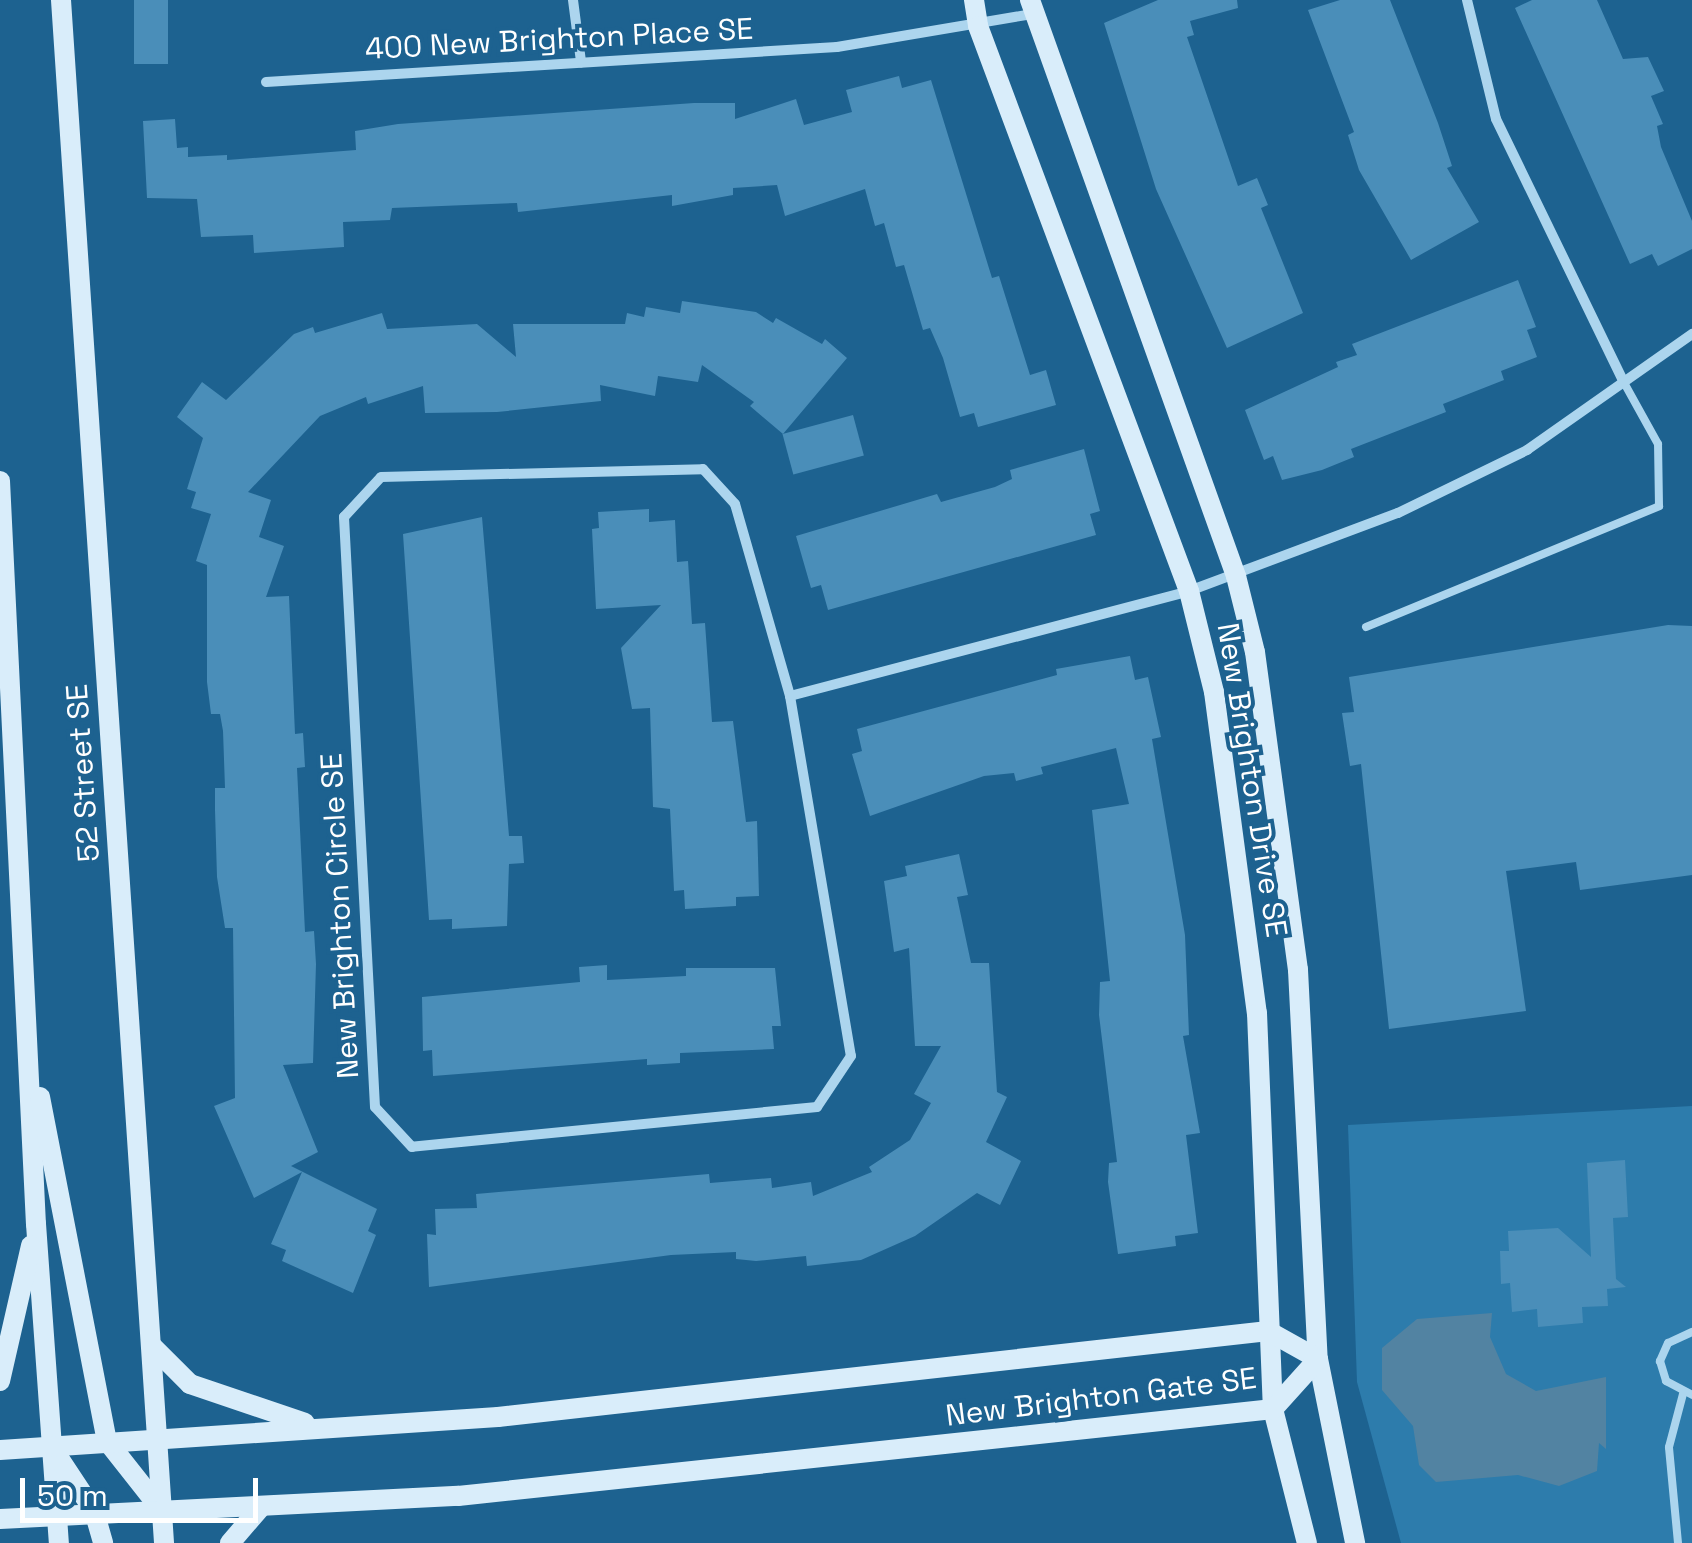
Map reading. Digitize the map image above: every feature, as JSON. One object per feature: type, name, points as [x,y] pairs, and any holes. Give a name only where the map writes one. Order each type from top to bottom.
[{"type":"street","name":"52 Street SE","points":[[62,0],[164,1543]]},
{"type":"street","points":[[574,0],[581,62]]},
{"type":"street","name":"New Brighton Drive SE","points":[[974,0],[978,26],[1189,591],[1230,790],[1256,1013],[1273,1409],[1306,1543]]},
{"type":"street","points":[[1467,0],[1496,118],[1622,379]]},
{"type":"street","name":"400 New Brighton Place SE","points":[[266,82],[836,47],[978,26],[1031,7]]},
{"type":"street","name":"New Brighton Drive SE","points":[[1031,7],[1236,576],[1255,652],[1298,970],[1318,1359],[1355,1543]]},
{"type":"street","points":[[790,696],[1189,591],[1398,513],[1527,450],[1622,379],[1692,334]]},
{"type":"street","name":"New Brighton Circle SE","points":[[703,469],[736,504],[790,696],[851,1056],[817,1107],[412,1147],[375,1107],[344,517],[381,477],[703,469]]},
{"type":"street","points":[[0,481],[33,1071],[36,1224],[59,1543]]},
{"type":"street","points":[[33,1071],[55,1148],[107,1441],[161,1508]]},
{"type":"street","points":[[0,1381],[36,1224]]},
{"type":"street","name":"New Brighton Gate SE","points":[[0,1450],[498,1417],[1268,1332],[1318,1359],[1273,1409],[458,1496],[94,1511],[0,1519]]},
{"type":"street","points":[[152,1346],[190,1384],[317,1426]]},
{"type":"street","points":[[51,1446],[94,1511],[102,1543]]},
{"type":"street","points":[[230,1543],[261,1507]]},
{"type":"lane","points":[[1366,627],[1659,506],[1658,444],[1622,379]]},
{"type":"lane","points":[[1678,1543],[1669,1447],[1688,1395],[1666,1381],[1660,1361],[1668,1344],[1692,1332]]},
{"type":"shaded area","points":[[1692,1106],[1692,1543],[1401,1543],[1357,1382],[1348,1125]]},
{"type":"shaded area","points":[[1492,1313],[1490,1337],[1506,1374],[1536,1391],[1606,1377],[1606,1449],[1599,1443],[1597,1471],[1559,1486],[1518,1475],[1436,1482],[1419,1465],[1413,1426],[1382,1390],[1382,1348],[1417,1319]]},
{"type":"building","points":[[134,0],[168,0],[168,64],[134,64]]},
{"type":"building","points":[[1158,0],[1237,0],[1238,8],[1190,21],[1194,35],[1187,37],[1238,186],[1257,178],[1268,205],[1261,208],[1303,313],[1227,348],[1156,189],[1104,23]]},
{"type":"building","points":[[1340,0],[1390,0],[1438,123],[1452,166],[1447,168],[1479,222],[1411,260],[1359,170],[1348,135],[1354,132],[1308,10]]},
{"type":"building","points":[[1532,0],[1597,0],[1623,59],[1648,57],[1664,91],[1651,96],[1663,124],[1657,126],[1661,147],[1692,221],[1692,249],[1658,266],[1652,254],[1630,264],[1515,8]]},
{"type":"building","points":[[899,76],[902,88],[931,80],[992,278],[999,276],[1030,375],[1046,370],[1056,405],[978,427],[974,413],[960,417],[943,358],[930,328],[923,330],[904,265],[896,267],[884,223],[875,226],[865,189],[785,216],[777,185],[733,188],[733,195],[672,206],[672,195],[518,212],[517,203],[392,208],[390,220],[343,222],[344,247],[254,253],[253,235],[201,237],[197,199],[147,198],[143,121],[175,119],[177,148],[188,147],[188,157],[227,155],[227,160],[356,150],[355,131],[398,124],[694,103],[735,103],[735,119],[796,99],[804,125],[852,112],[846,90]]},
{"type":"building","points":[[1518,280],[1536,327],[1527,330],[1537,357],[1501,371],[1504,380],[1443,404],[1446,412],[1351,449],[1354,457],[1322,470],[1282,480],[1273,456],[1264,460],[1245,410],[1338,367],[1336,362],[1357,355],[1352,344]]},
{"type":"building","points":[[682,301],[756,312],[773,323],[776,318],[822,344],[825,339],[847,358],[783,434],[750,406],[754,402],[702,365],[698,382],[658,376],[655,396],[600,385],[601,401],[497,412],[425,413],[423,386],[368,404],[366,397],[320,416],[248,492],[271,500],[259,537],[284,546],[266,597],[289,596],[295,734],[303,733],[305,767],[297,768],[305,932],[314,931],[316,964],[313,1063],[283,1065],[318,1152],[291,1166],[377,1209],[368,1231],[376,1235],[353,1293],[282,1261],[286,1250],[271,1244],[302,1172],[254,1198],[214,1106],[235,1098],[233,928],[225,928],[217,877],[215,788],[225,788],[223,731],[220,714],[211,714],[207,682],[207,565],[196,561],[211,514],[191,508],[196,492],[187,489],[203,438],[177,417],[202,382],[226,400],[294,334],[313,327],[315,333],[382,313],[387,329],[477,324],[516,357],[513,324],[625,324],[627,313],[644,317],[646,307],[680,313]]},
{"type":"building","points":[[853,415],[864,456],[793,474],[782,434]]},
{"type":"building","points":[[1084,449],[1100,511],[1090,514],[1096,535],[828,610],[821,585],[811,588],[796,536],[937,494],[941,502],[995,487],[1012,479],[1010,470]]},
{"type":"building","points":[[649,509],[649,522],[675,520],[677,562],[688,561],[692,624],[705,623],[712,722],[733,721],[746,822],[757,821],[759,896],[736,897],[736,906],[685,909],[684,890],[674,891],[670,809],[653,807],[650,708],[632,709],[621,648],[661,605],[596,609],[592,529],[599,528],[598,512]]},
{"type":"building","points":[[482,517],[509,836],[522,836],[524,863],[509,864],[507,926],[452,929],[452,919],[429,920],[403,534]]},
{"type":"building","points":[[1668,625],[1692,626],[1692,875],[1580,890],[1576,862],[1506,871],[1526,1011],[1389,1029],[1361,764],[1350,766],[1342,713],[1354,712],[1349,677]]},
{"type":"building","points":[[1130,656],[1135,680],[1148,677],[1161,737],[1152,739],[1185,935],[1189,1035],[1183,1036],[1200,1133],[1186,1135],[1198,1233],[1175,1236],[1176,1246],[1118,1254],[1108,1182],[1109,1163],[1117,1162],[1099,1015],[1100,982],[1110,981],[1092,810],[1129,804],[1116,748],[1041,767],[1043,774],[1016,781],[1014,773],[984,776],[870,816],[852,754],[862,751],[857,729],[1057,675],[1056,669]]},
{"type":"building","points":[[959,854],[968,895],[957,897],[971,963],[989,963],[997,1092],[1007,1097],[986,1142],[1021,1161],[1000,1205],[977,1193],[915,1236],[861,1260],[807,1266],[806,1256],[756,1261],[736,1259],[736,1252],[671,1255],[429,1287],[427,1234],[436,1235],[435,1209],[477,1208],[476,1194],[709,1174],[710,1183],[771,1178],[772,1188],[811,1182],[813,1196],[872,1172],[869,1167],[910,1140],[931,1103],[914,1094],[941,1046],[915,1046],[909,948],[894,952],[884,881],[907,876],[905,866]]},
{"type":"building","points":[[607,965],[607,980],[686,976],[686,968],[775,968],[781,1026],[772,1026],[774,1049],[680,1053],[680,1063],[647,1065],[647,1059],[433,1076],[432,1050],[423,1051],[422,997],[580,982],[579,967]]},
{"type":"building","points":[[1625,1160],[1628,1217],[1613,1218],[1616,1279],[1626,1287],[1607,1289],[1608,1306],[1582,1307],[1583,1323],[1538,1327],[1537,1309],[1512,1312],[1510,1283],[1501,1284],[1500,1251],[1509,1251],[1508,1231],[1558,1228],[1591,1257],[1587,1163]]}]
